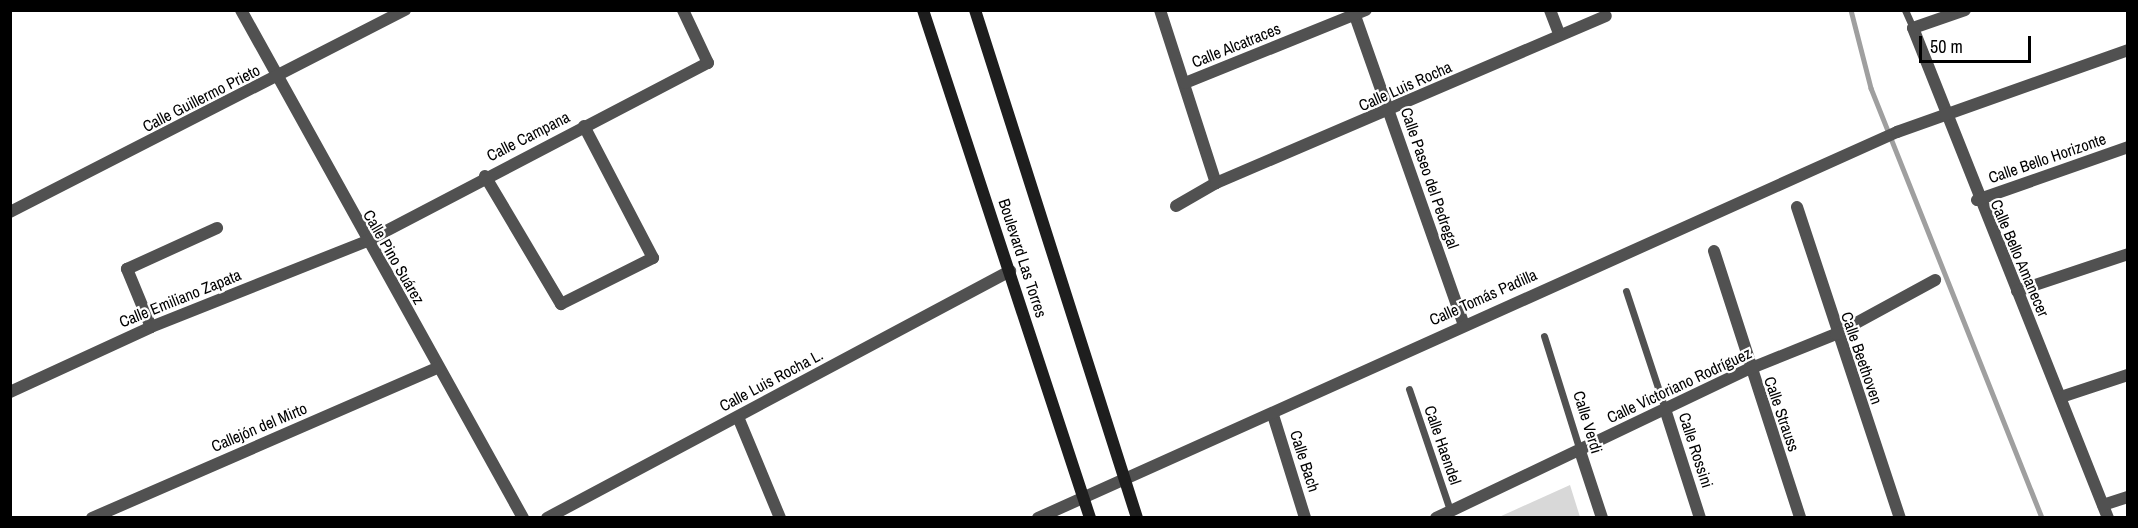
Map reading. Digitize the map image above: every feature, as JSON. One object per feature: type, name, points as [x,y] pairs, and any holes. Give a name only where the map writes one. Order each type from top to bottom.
[{"type":"street","name":"Calle Pino Suárez","points":[[241,10],[365,242],[440,367],[523,518]]},
{"type":"street","name":"Calle Guillermo Prieto","points":[[10,212],[276,79],[405,10]]},
{"type":"street","name":"Calle Campana","points":[[365,242],[485,177],[708,63],[683,10]]},
{"type":"street","name":"Boulevard Las Torres","points":[[922,10],[1090,518]]},
{"type":"street","name":"Boulevard Las Torres","points":[[975,10],[1137,518]]},
{"type":"street","points":[[1160,10],[1216,183]]},
{"type":"street","points":[[1550,10],[1559,34]]},
{"type":"street","points":[[1913,28],[1965,10]]},
{"type":"street","name":"Calle Alcatraces","points":[[1185,83],[1358,12]]},
{"type":"street","name":"Calle Paseo del Pedregal","points":[[1358,12],[1390,113],[1463,323]]},
{"type":"street","name":"Calle Luis Rocha","points":[[1176,206],[1216,183],[1390,113],[1559,34],[1606,16]]},
{"type":"street","name":"Calle Bello Amanecer","points":[[1913,28],[1977,200],[2061,397],[2105,512]]},
{"type":"street","name":"Calle Tomás Padilla","points":[[1038,518],[1125,477],[1273,415],[1463,323],[1897,132],[2127,50]]},
{"type":"street","points":[[485,177],[561,304],[653,258],[584,126]]},
{"type":"street","name":"Calle Bello Horizonte","points":[[1977,200],[2127,147]]},
{"type":"street","name":"Calle Beethoven","points":[[1797,207],[1836,334],[1900,518]]},
{"type":"street","points":[[151,327],[127,269],[217,228]]},
{"type":"street","name":"Calle Emiliano Zapata","points":[[10,393],[151,327],[365,242]]},
{"type":"street","name":"Calle Strauss","points":[[1714,251],[1749,369],[1800,518]]},
{"type":"street","points":[[2017,291],[2127,254]]},
{"type":"street","name":"Calle Luis Rocha L.","points":[[547,518],[1010,272]]},
{"type":"street","name":"Calle Victoriano Rodríguez","points":[[1436,518],[1749,369],[1836,334],[1935,280]]},
{"type":"street","name":"Callejón del Mirto","points":[[92,518],[440,367]]},
{"type":"street","points":[[2061,397],[2127,375]]},
{"type":"street","name":"Calle Rossini","points":[[1665,409],[1700,518]]},
{"type":"street","name":"Calle Bach","points":[[1273,415],[1305,518]]},
{"type":"street","points":[[738,417],[780,518]]},
{"type":"street","name":"Calle Verdi","points":[[1580,451],[1602,518]]},
{"type":"street","points":[[2105,512],[2127,497]]},
{"type":"lane","name":"Calle Bello Amanecer","points":[[1905,10],[1913,28]]},
{"type":"lane","name":"Calle Rossini","points":[[1626,291],[1665,409]]},
{"type":"lane","name":"Calle Verdi","points":[[1544,336],[1580,451]]},
{"type":"lane","name":"Calle Haendel","points":[[1409,389],[1450,510]]},
{"type":"shaded area","points":[[1570,485],[1580,517],[1499,517]]},
{"type":"waterway","points":[[1851,10],[1871,88],[2042,518]]}]
